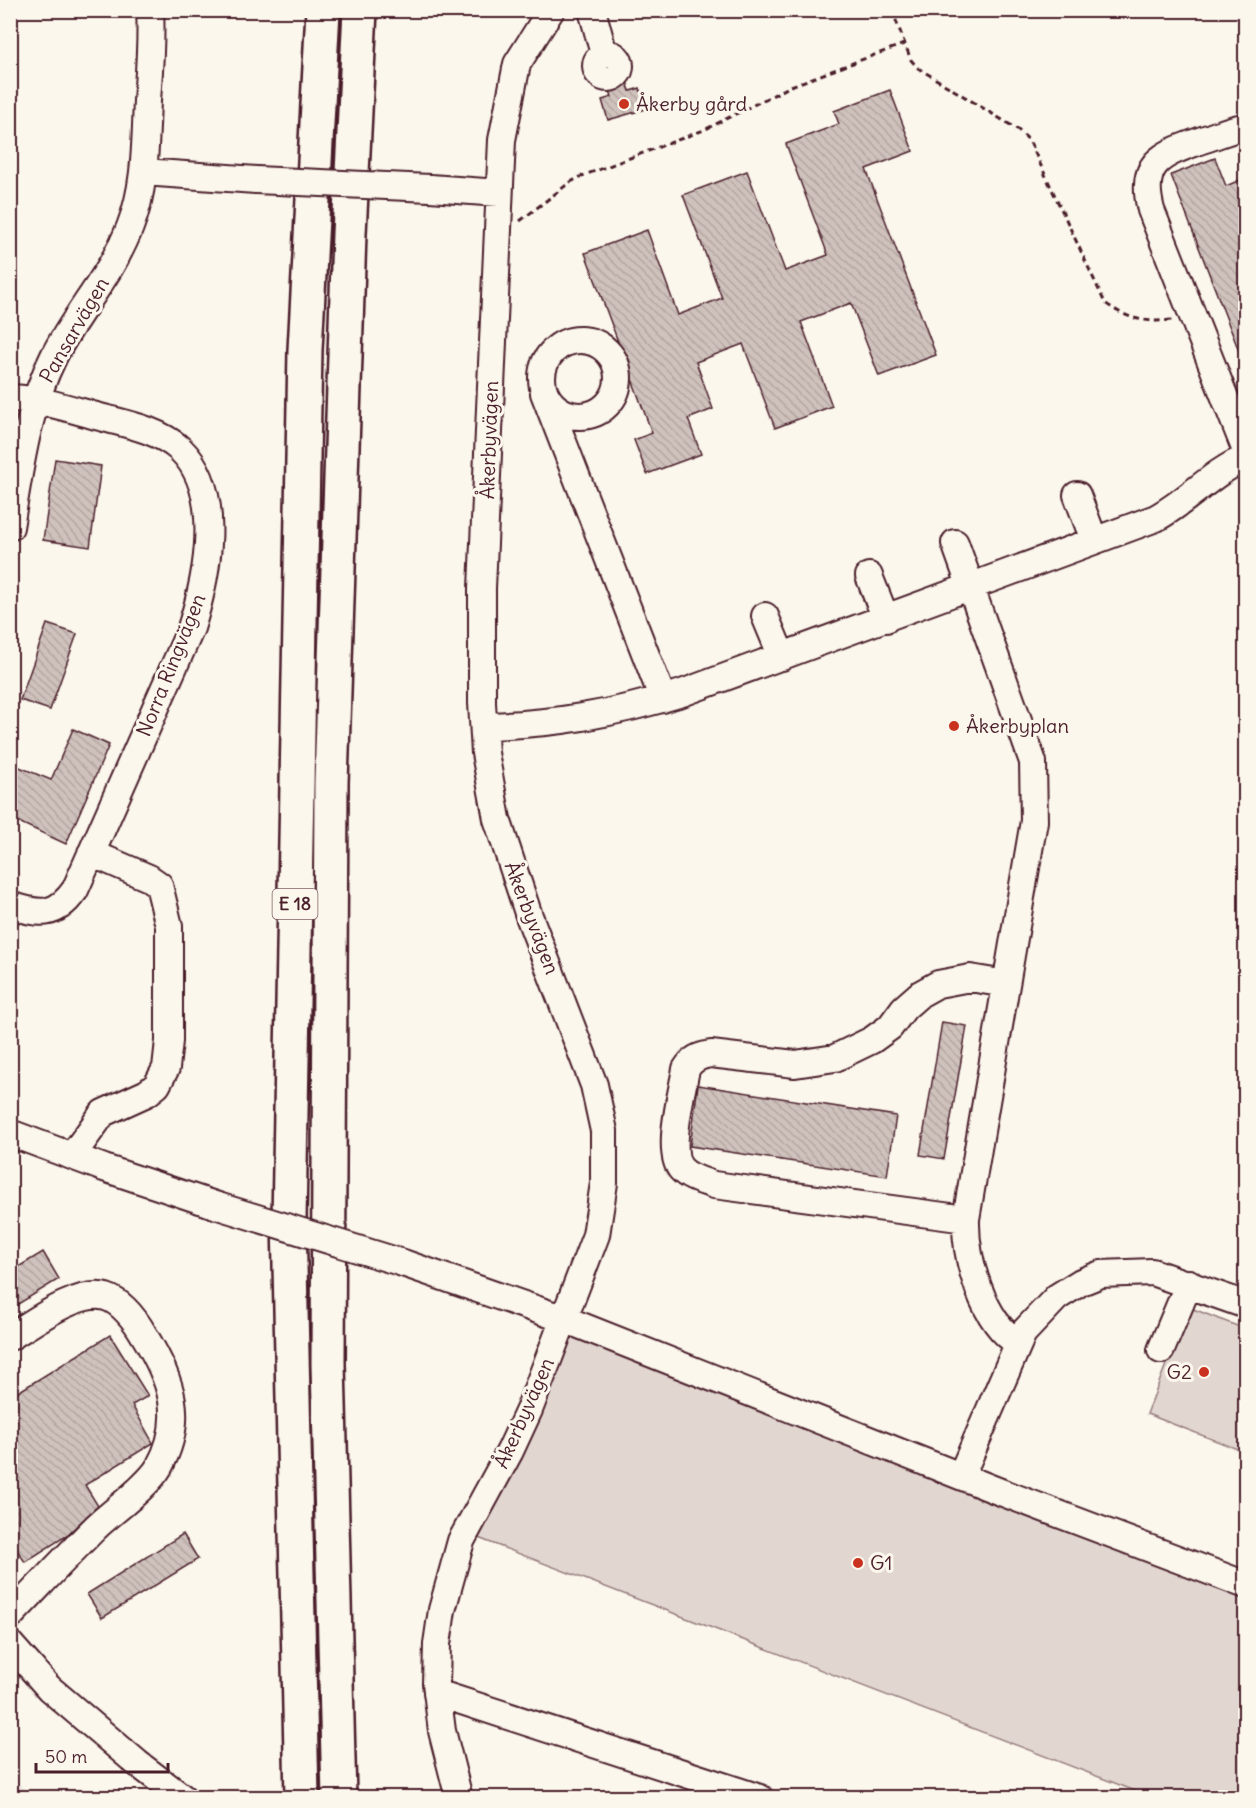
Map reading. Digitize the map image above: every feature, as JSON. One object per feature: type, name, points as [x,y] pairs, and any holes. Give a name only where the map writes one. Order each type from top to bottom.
[{"type":"highway","name":"E 18","points":[[302,1797],[289,1221],[305,350],[323,10]]},
{"type":"highway","name":"E 18","points":[[339,1797],[328,1364],[331,795],[349,234],[360,10]]},
{"type":"lane","name":"Pansarvägen","points":[[10,527],[26,434],[23,398],[55,354],[117,258],[131,226],[143,172],[150,10]]},
{"type":"lane","name":"Åkerbyvägen","points":[[459,1797],[442,1731],[437,1693],[437,1644],[440,1621],[460,1541],[510,1451],[596,1235],[604,1183],[604,1131],[594,1085],[528,916],[497,819],[485,753],[482,598],[502,140],[517,64],[551,10]]},
{"type":"lane","points":[[592,10],[604,54]]},
{"type":"lane","points":[[1245,128],[1175,150],[1157,161],[1145,188],[1151,210],[1245,451]]},
{"type":"lane","points":[[143,172],[498,193]]},
{"type":"lane","points":[[568,454],[570,439],[576,430],[608,404],[615,394],[618,381],[618,370],[611,355],[598,343],[581,339],[568,341],[556,347],[545,361],[541,380],[544,393],[663,699]]},
{"type":"lane","points":[[544,393],[560,411],[576,416],[594,414]]},
{"type":"lane","name":"Norra Ringvägen","points":[[10,905],[29,911],[51,912],[66,903],[75,890],[194,618],[203,588],[206,561],[205,494],[196,472],[180,450],[162,437],[122,422],[23,398]]},
{"type":"lane","points":[[484,726],[575,720],[663,699],[886,619],[1174,508],[1215,476],[1245,458]]},
{"type":"lane","points":[[1077,495],[1094,540]]},
{"type":"lane","points":[[955,543],[1033,762],[1034,821],[966,1220],[966,1244],[990,1314],[1006,1336],[1018,1343]]},
{"type":"lane","points":[[869,576],[886,619]]},
{"type":"lane","points":[[765,616],[782,657]]},
{"type":"lane","points":[[72,1156],[103,1113],[147,1093],[157,1085],[166,1068],[169,1041],[169,926],[159,885],[149,878],[92,853]]},
{"type":"lane","points":[[966,1220],[714,1185],[692,1177],[681,1170],[675,1160],[674,1146],[686,1069],[690,1062],[699,1056],[711,1054],[795,1064],[835,1058],[872,1040],[890,1027],[904,1008],[920,994],[938,984],[970,978],[1006,984]]},
{"type":"lane","points":[[10,1133],[218,1206],[403,1263],[564,1319],[1245,1585]]},
{"type":"lane","points":[[961,1476],[1018,1343],[1030,1324],[1057,1297],[1081,1282],[1101,1274],[1152,1272],[1190,1283],[1245,1305]]},
{"type":"lane","points":[[1161,1350],[1190,1283]]},
{"type":"lane","points":[[10,1337],[66,1304],[105,1297],[121,1305],[138,1325],[171,1386],[173,1408],[173,1431],[157,1470],[10,1616]]},
{"type":"lane","points":[[10,1644],[49,1688],[137,1763],[183,1797]]},
{"type":"lane","points":[[437,1693],[753,1796]]},
{"type":"path","points":[[892,10],[911,60],[918,68],[1017,129],[1029,140],[1105,303],[1118,313],[1140,322],[1176,319],[1191,313]]},
{"type":"path","points":[[498,225],[515,223],[529,216],[569,183],[582,177],[704,130],[782,89],[904,44]]},
{"type":"shaded area","name":"G2","points":[[1188,1307],[1245,1329],[1245,1452],[1147,1414]]},
{"type":"shaded area","name":"G1","points":[[566,1324],[1245,1593],[1245,1797],[1151,1797],[468,1534]]},
{"type":"shaded area","points":[[11,1778],[34,1797],[11,1797]]},
{"type":"building","name":"Åkerby gård","points":[[627,81],[630,91],[640,88],[646,109],[608,120],[602,100],[612,97],[609,86]]},
{"type":"building","points":[[890,90],[913,151],[866,169],[936,355],[879,376],[851,303],[801,322],[832,406],[775,428],[743,344],[696,362],[713,409],[688,419],[701,454],[647,474],[634,440],[652,433],[585,253],[647,230],[678,315],[722,298],[683,195],[747,171],[785,271],[828,255],[786,144],[839,124],[834,111]]},
{"type":"building","points":[[1215,158],[1226,186],[1245,178],[1244,364],[1171,175]]},
{"type":"building","points":[[55,459],[101,466],[90,547],[43,540]]},
{"type":"building","points":[[47,624],[77,634],[50,710],[20,700]]},
{"type":"building","points":[[73,729],[109,745],[66,844],[10,818],[10,763],[51,780]]},
{"type":"building","points":[[942,1022],[967,1026],[944,1159],[920,1155]]},
{"type":"building","points":[[698,1085],[896,1116],[887,1176],[690,1146]]},
{"type":"building","points":[[43,1252],[59,1279],[10,1309],[10,1272]]},
{"type":"building","points":[[110,1335],[148,1396],[132,1405],[153,1443],[85,1485],[98,1506],[66,1536],[25,1562],[10,1539],[10,1397]]},
{"type":"building","points":[[183,1534],[198,1559],[102,1618],[87,1594]]},
{"type":"place","name":"Åkerby gård","points":[[624,104]]},
{"type":"place","name":"Åkerbyplan","points":[[954,726]]},
{"type":"place","name":"G2","points":[[1204,1372]]},
{"type":"place","name":"G1","points":[[858,1563]]}]
